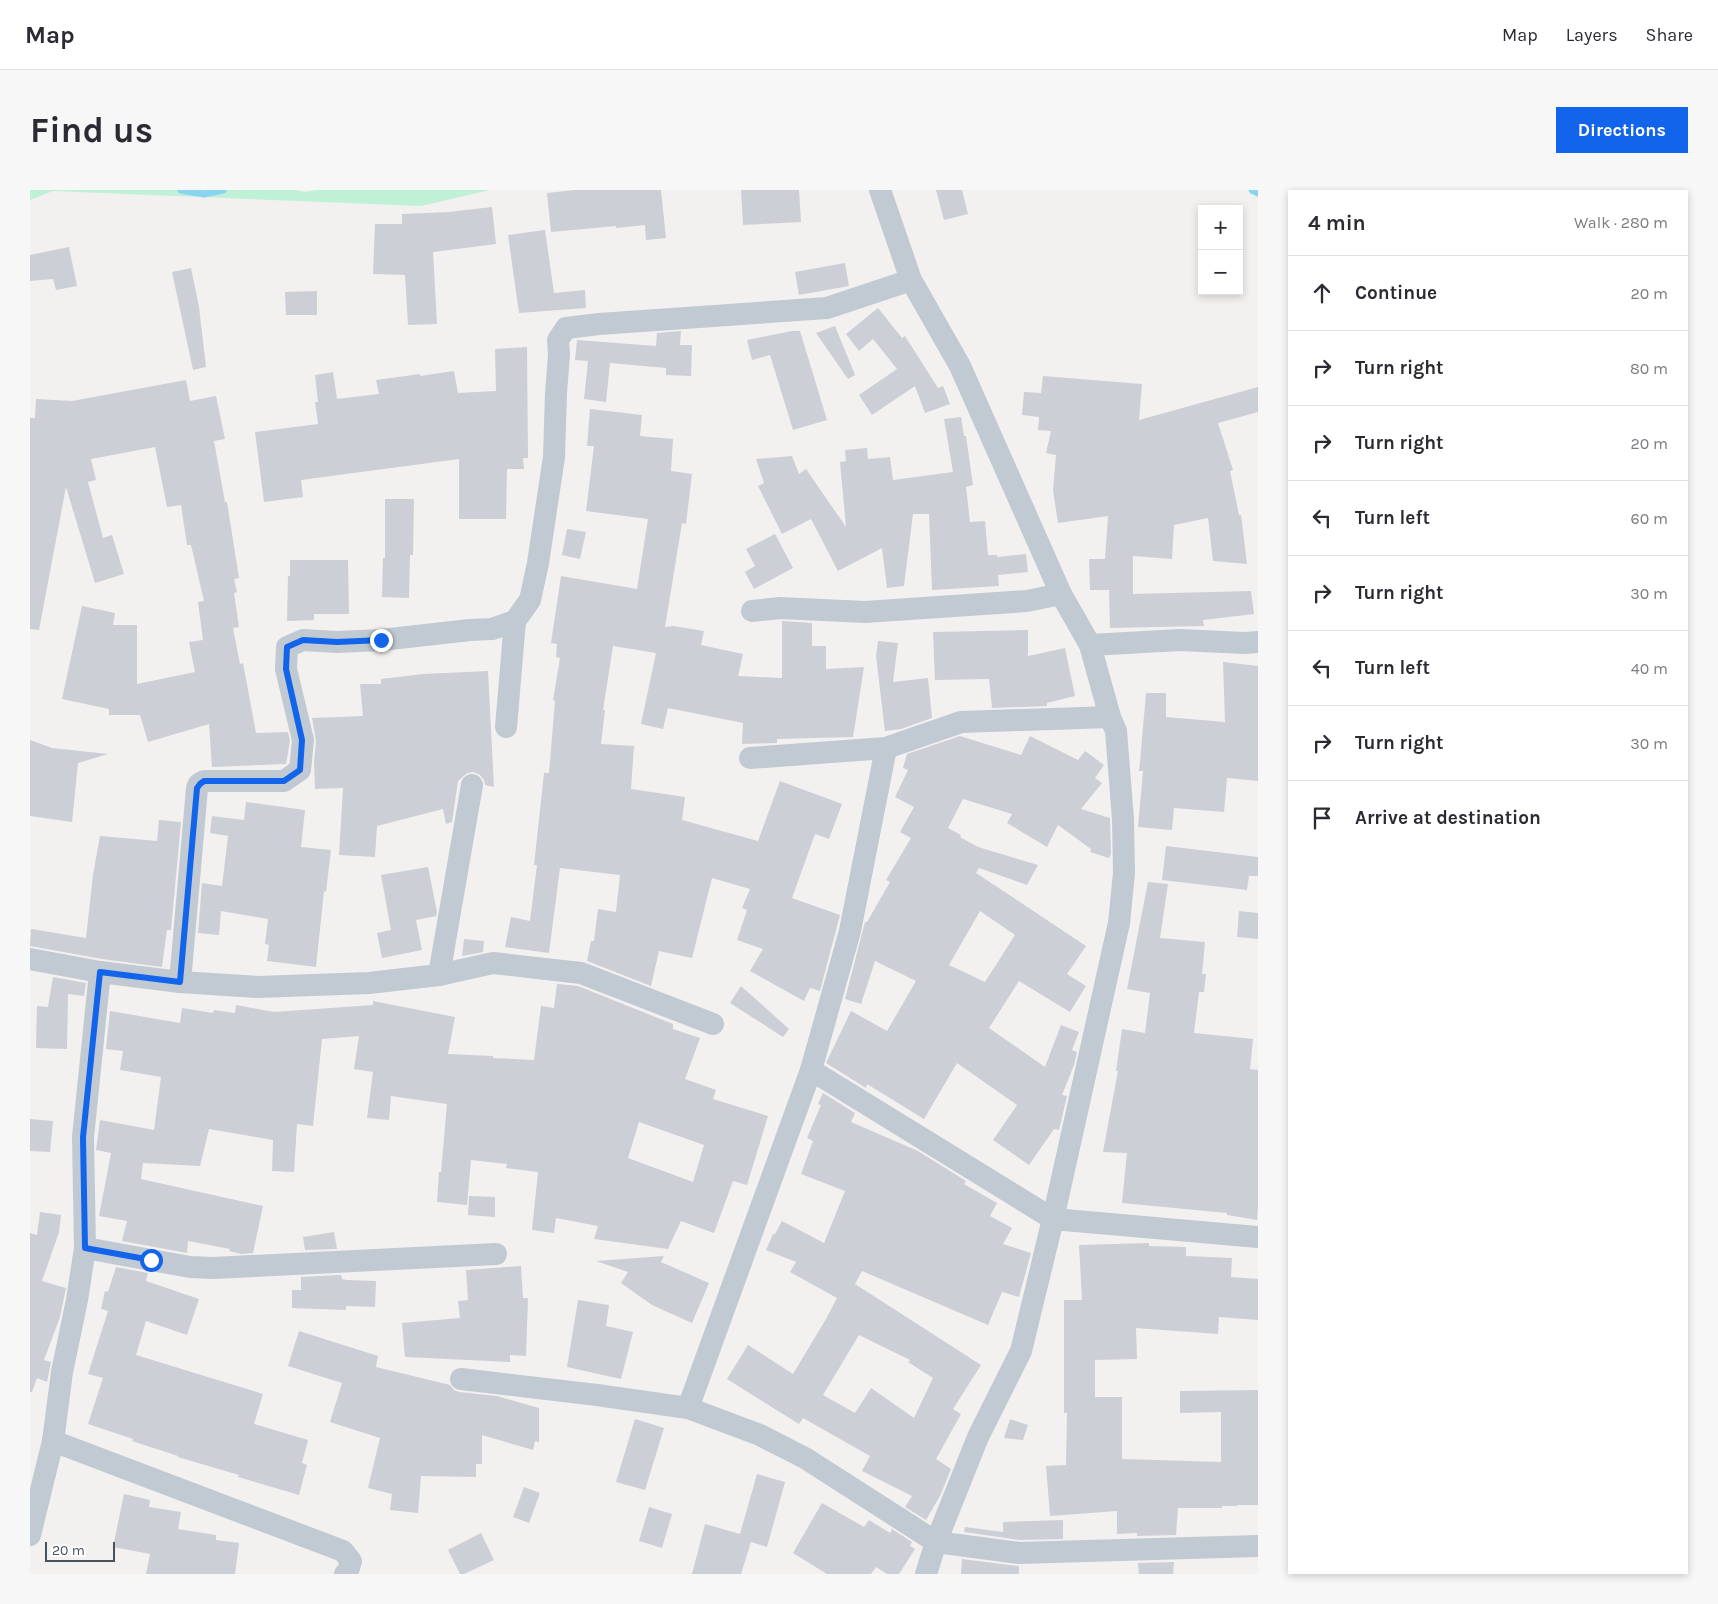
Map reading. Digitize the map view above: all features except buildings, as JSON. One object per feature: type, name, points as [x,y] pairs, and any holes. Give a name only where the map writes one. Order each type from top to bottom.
[{"type":"street","points":[[880,190],[911,280],[960,366],[1061,594],[1090,645],[1116,731],[1123,819],[1124,873],[1119,923],[1053,1219],[1021,1351],[978,1437],[936,1542],[926,1574]]},
{"type":"street","points":[[506,727],[515,621],[530,600],[538,563],[554,457],[559,355],[558,340],[566,328],[827,308],[911,280]]},
{"type":"street","points":[[752,611],[780,608],[865,612],[1027,601],[1061,594]]},
{"type":"street","points":[[180,982],[197,788],[204,781],[284,781],[300,770],[302,740],[286,669],[287,647],[303,640],[337,642],[381,640],[492,629],[515,621]]},
{"type":"street","points":[[1090,645],[1180,640],[1244,644],[1258,642]]},
{"type":"street","points":[[750,758],[886,748],[961,722],[1110,716]]},
{"type":"street","points":[[688,1408],[811,1070],[850,931],[886,748]]},
{"type":"street","points":[[439,975],[472,785]]},
{"type":"street","points":[[30,959],[100,972],[180,982],[258,987],[369,983],[439,975],[493,963],[581,973],[713,1024]]},
{"type":"street","points":[[30,1536],[52,1441],[62,1372],[77,1300],[85,1248],[83,1137],[100,972]]},
{"type":"street","points":[[811,1070],[1053,1219],[1258,1237]]},
{"type":"street","points":[[85,1248],[190,1267],[213,1268],[496,1254]]},
{"type":"street","points":[[462,1379],[688,1408],[760,1435],[805,1458],[936,1542],[1019,1553],[1258,1546]]},
{"type":"street","points":[[52,1441],[343,1551],[352,1562],[348,1571],[344,1574]]},
{"type":"green space","points":[[30,190],[296,190],[305,192],[316,190],[490,190],[421,206],[53,191],[30,200]]},
{"type":"waterway","points":[[181,190],[204,194],[223,190]]},
{"type":"waterway","points":[[1252,190],[1258,193]]},
{"type":"route","points":[[151,1260],[85,1248],[83,1137],[100,972],[180,982],[197,788],[204,781],[284,781],[300,770],[302,740],[286,669],[287,647],[303,640],[337,642],[381,640]]}]
